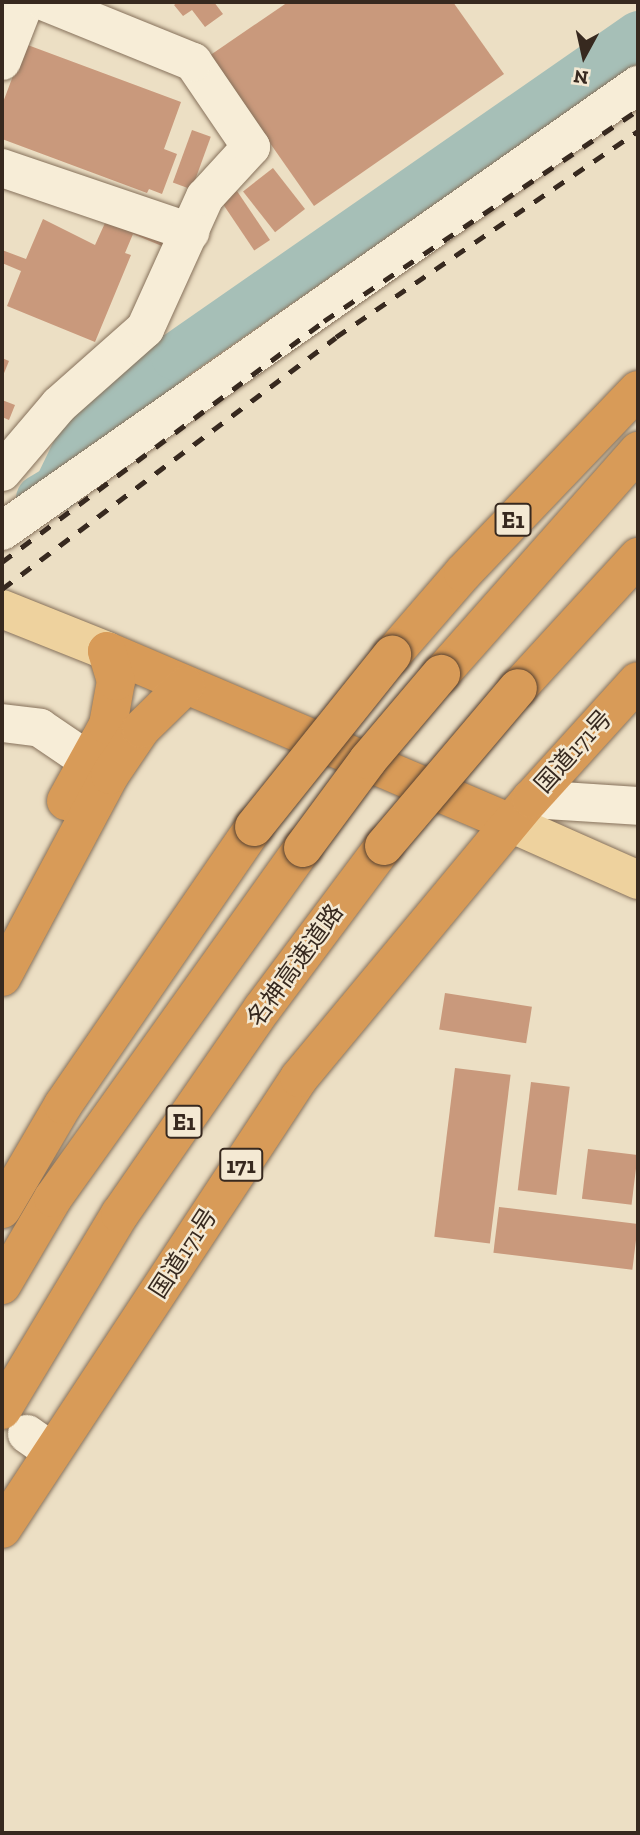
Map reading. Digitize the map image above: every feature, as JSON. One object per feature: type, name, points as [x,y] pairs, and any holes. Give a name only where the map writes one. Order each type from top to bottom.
[{"type":"highway","name":"E1","points":[[2,1209],[63,1105],[254,827],[392,655],[463,573],[638,390]]},
{"type":"highway","name":"E1","points":[[2,1285],[53,1198],[368,760],[638,451]]},
{"type":"highway","name":"名神高速道路","points":[[26,1431],[120,1214],[262,1009],[384,846],[518,688],[638,557]]},
{"type":"highway","points":[[107,651],[185,686],[521,811]]},
{"type":"highway","points":[[2,933],[87,760],[108,725],[116,681],[107,651]]},
{"type":"highway","name":"国道171号","points":[[2,1530],[26,1431],[299,1078],[521,811],[638,681]]},
{"type":"highway","points":[[2,977],[110,775],[141,729],[185,686]]},
{"type":"main road","points":[[2,609],[107,651]]},
{"type":"main road","points":[[521,811],[638,880]]},
{"type":"street","points":[[2,61],[25,2]]},
{"type":"street","points":[[2,472],[60,405],[145,329],[205,197],[251,147],[193,62],[45,2]]},
{"type":"street","points":[[2,531],[638,85]]},
{"type":"street","points":[[2,168],[190,232]]},
{"type":"street","points":[[2,723],[40,728],[87,760]]},
{"type":"street","points":[[521,811],[638,806]]},
{"type":"building","points":[[178,2],[214,2],[223,14],[205,27],[192,10],[183,16],[174,5]]},
{"type":"building","points":[[288,2],[453,2],[504,74],[314,206],[209,56]]},
{"type":"building","points":[[25,44],[181,102],[164,149],[177,154],[162,194],[149,189],[147,193],[2,139],[2,105]]},
{"type":"building","points":[[192,130],[211,137],[192,189],[173,183]]},
{"type":"building","points":[[273,168],[305,209],[275,232],[243,191]]},
{"type":"building","points":[[237,191],[270,240],[254,251],[221,202]]},
{"type":"building","points":[[43,219],[95,245],[105,223],[166,235],[162,246],[133,234],[125,253],[131,255],[95,342],[7,306],[21,271],[2,263],[2,250],[26,259]]},
{"type":"building","points":[[2,358],[9,361],[2,378]]},
{"type":"building","points":[[2,400],[15,405],[9,420],[2,417]]},
{"type":"building","points":[[445,993],[532,1007],[526,1043],[439,1030]]},
{"type":"building","points":[[455,1068],[511,1075],[490,1244],[434,1237]]},
{"type":"building","points":[[531,1082],[570,1087],[556,1195],[518,1190]]},
{"type":"building","points":[[588,1149],[638,1155],[632,1205],[582,1199]]},
{"type":"building","points":[[499,1207],[638,1224],[632,1270],[493,1253]]},
{"type":"waterway","points":[[39,498],[57,487],[82,435],[174,356],[638,34]]},
{"type":"railway","points":[[2,562],[324,321],[638,110]]},
{"type":"railway","points":[[2,589],[336,337],[638,131]]}]
